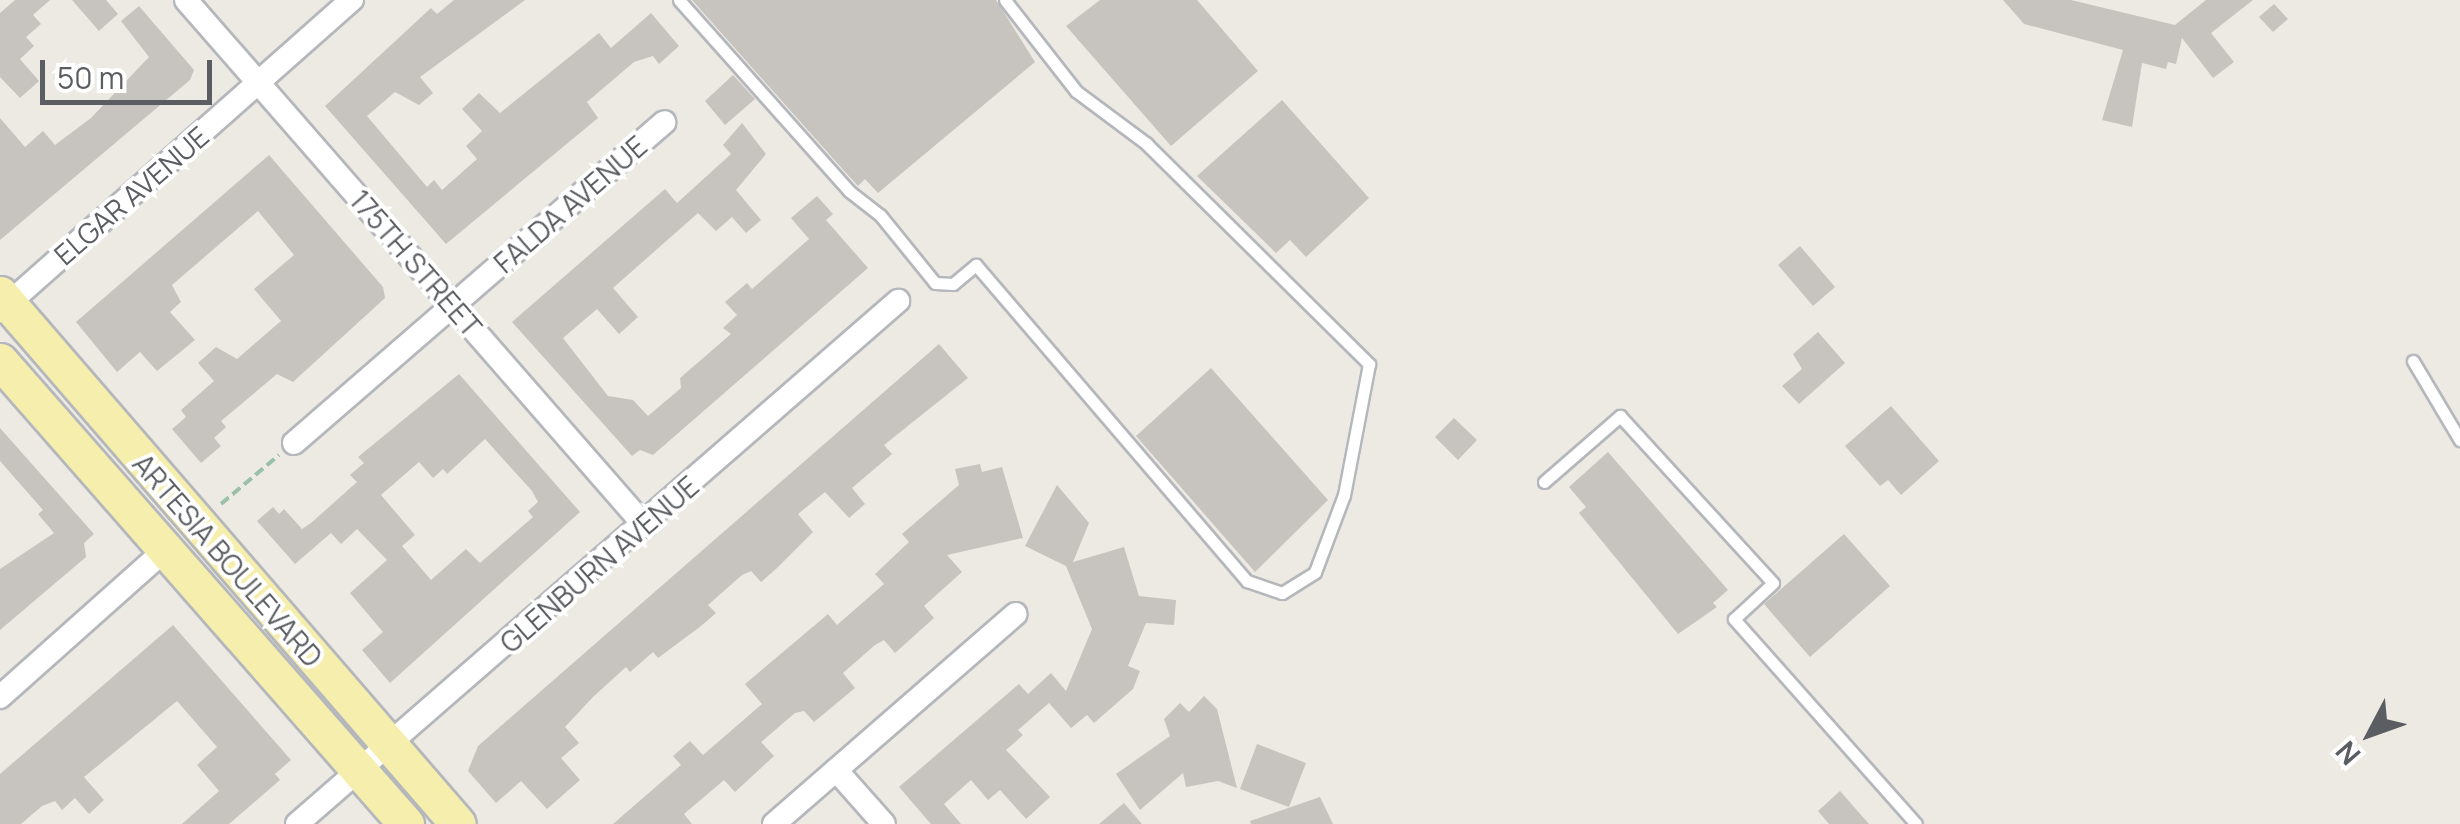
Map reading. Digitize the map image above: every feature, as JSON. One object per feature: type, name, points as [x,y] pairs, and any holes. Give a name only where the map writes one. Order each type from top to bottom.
[{"type":"main road","name":"ARTESIA BOULEVARD","points":[[3,303],[458,824]]},
{"type":"main road","name":"ARTESIA BOULEVARD","points":[[0,361],[406,824]]},
{"type":"street","name":"175TH STREET","points":[[186,0],[645,526]]},
{"type":"street","name":"ELGAR AVENUE","points":[[3,303],[352,0]]},
{"type":"street","name":"FALDA AVENUE","points":[[294,443],[664,122]]},
{"type":"street","name":"GLENBURN AVENUE","points":[[297,824],[645,526],[898,301]]},
{"type":"street","points":[[0,696],[166,549]]},
{"type":"street","points":[[774,824],[1016,614]]},
{"type":"street","points":[[836,770],[884,824]]},
{"type":"lane","points":[[679,0],[848,191],[880,215],[935,283],[953,284],[976,265],[1247,581],[1282,592],[1315,572],[1344,495],[1370,364],[1147,144],[1076,91],[1006,0]]},
{"type":"lane","points":[[2413,361],[2460,440]]},
{"type":"lane","points":[[1544,482],[1620,416],[1773,583],[1734,619],[1916,824]]},
{"type":"path","points":[[196,525],[294,443]]},
{"type":"building","points":[[15,0],[50,0],[33,15],[41,24],[26,37],[34,46],[20,59],[39,81],[20,98],[0,77],[0,13]]},
{"type":"building","points":[[72,0],[106,0],[118,14],[99,31]]},
{"type":"building","points":[[454,0],[525,0],[420,77],[433,93],[419,105],[395,92],[367,116],[427,187],[434,180],[442,190],[477,159],[466,146],[482,131],[462,109],[479,93],[500,113],[599,33],[611,48],[651,13],[679,46],[659,64],[653,56],[634,62],[587,102],[598,118],[446,244],[325,106],[431,8],[437,14]]},
{"type":"building","points":[[692,0],[996,0],[1035,62],[878,193],[865,179],[858,186]]},
{"type":"building","points":[[1100,0],[1197,0],[1258,71],[1171,146],[1066,26]]},
{"type":"building","points":[[2003,0],[2071,0],[2175,25],[2206,0],[2253,0],[2211,33],[2234,62],[2213,78],[2182,38],[2176,64],[2168,62],[2166,69],[2142,63],[2132,127],[2102,120],[2123,50],[2024,24]]},
{"type":"building","points":[[2274,4],[2288,19],[2273,32],[2259,17]]},
{"type":"building","points":[[139,6],[194,70],[190,80],[0,240],[0,118],[25,147],[43,131],[55,145],[91,118],[149,57],[121,21]]},
{"type":"building","points":[[733,75],[755,99],[725,125],[705,101]]},
{"type":"building","points":[[1282,100],[1369,198],[1306,257],[1290,240],[1276,253],[1197,176]]},
{"type":"building","points":[[742,123],[766,154],[736,190],[761,220],[746,233],[732,217],[716,231],[698,213],[613,288],[638,317],[619,334],[597,309],[563,338],[608,396],[633,400],[648,416],[681,388],[680,378],[731,334],[723,328],[737,315],[725,302],[747,283],[752,289],[809,239],[791,218],[817,196],[833,214],[826,220],[868,268],[653,455],[640,450],[632,456],[512,322],[665,189],[677,203],[731,154],[723,145]]},
{"type":"building","points":[[269,155],[383,287],[385,298],[293,382],[277,374],[221,421],[226,427],[214,438],[221,446],[201,463],[172,429],[186,417],[181,410],[214,381],[198,363],[216,347],[237,359],[281,321],[254,289],[294,255],[258,211],[172,285],[181,302],[170,312],[195,340],[157,371],[140,352],[117,372],[76,322]]},
{"type":"building","points":[[1800,246],[1835,287],[1813,306],[1778,265]]},
{"type":"building","points":[[1818,332],[1845,363],[1799,404],[1782,386],[1802,369],[1793,354]]},
{"type":"building","points":[[939,344],[968,378],[884,445],[892,454],[852,488],[865,504],[849,518],[825,492],[798,514],[813,532],[777,568],[761,582],[751,571],[742,575],[708,605],[716,613],[701,626],[658,658],[653,652],[630,672],[626,667],[593,697],[565,727],[579,743],[561,758],[580,780],[547,809],[521,781],[496,803],[468,771],[478,746]]},
{"type":"building","points":[[1211,368],[1328,500],[1255,572],[1136,436]]},
{"type":"building","points":[[459,374],[580,512],[390,683],[362,650],[383,632],[350,593],[387,560],[357,529],[341,544],[331,533],[295,564],[257,521],[273,507],[279,514],[284,509],[302,529],[357,482],[350,475],[364,463],[358,457]],"holes":[[[485,439],[538,502],[528,511],[533,517],[480,563],[466,549],[431,580],[402,546],[415,535],[381,495],[419,462],[433,478],[443,469],[447,474]]]},
{"type":"building","points":[[1891,406],[1939,461],[1901,495],[1888,480],[1880,486],[1845,446]]},
{"type":"building","points":[[1454,418],[1477,440],[1458,460],[1435,437]]},
{"type":"building","points":[[0,428],[94,534],[84,543],[86,557],[0,630],[0,569],[54,533],[38,514],[43,510],[0,461]]},
{"type":"building","points":[[1608,452],[1728,590],[1713,603],[1717,607],[1678,634],[1579,513],[1586,507],[1569,487]]},
{"type":"building","points":[[980,464],[982,472],[1002,467],[1023,538],[947,555],[962,572],[924,606],[934,618],[895,653],[884,640],[875,645],[843,673],[855,688],[814,722],[804,711],[795,713],[761,742],[774,756],[735,792],[724,780],[684,814],[692,824],[613,824],[681,765],[673,756],[690,741],[703,755],[762,704],[745,684],[828,614],[837,625],[884,584],[875,574],[909,542],[902,534],[959,485],[955,469]]},
{"type":"building","points":[[1057,485],[1089,523],[1073,562],[1124,547],[1139,596],[1176,600],[1174,625],[1146,623],[1128,666],[1140,671],[1133,689],[1094,723],[1087,715],[1071,728],[1049,703],[1018,730],[1023,735],[1006,750],[1050,797],[1026,819],[1000,790],[988,800],[971,780],[944,804],[961,824],[931,824],[899,787],[1019,684],[1028,694],[1051,673],[1066,691],[1092,629],[1066,566],[1025,546]]},
{"type":"building","points":[[1844,534],[1890,586],[1810,657],[1764,604]]},
{"type":"building","points":[[173,625],[291,760],[275,774],[280,780],[229,824],[182,824],[219,791],[197,765],[217,747],[177,701],[84,777],[104,800],[89,814],[75,798],[62,810],[55,801],[42,806],[21,824],[0,824],[0,774]]},
{"type":"building","points":[[1204,696],[1217,709],[1237,788],[1218,781],[1186,787],[1183,773],[1140,810],[1116,774],[1170,736],[1164,719],[1180,703],[1189,712]]},
{"type":"building","points":[[1257,744],[1306,763],[1289,807],[1240,789]]},
{"type":"building","points":[[1840,791],[1869,824],[1829,824],[1818,811]]},
{"type":"building","points":[[1320,797],[1333,824],[1251,824],[1250,821]]},
{"type":"building","points":[[1124,803],[1142,824],[1099,824]]}]
